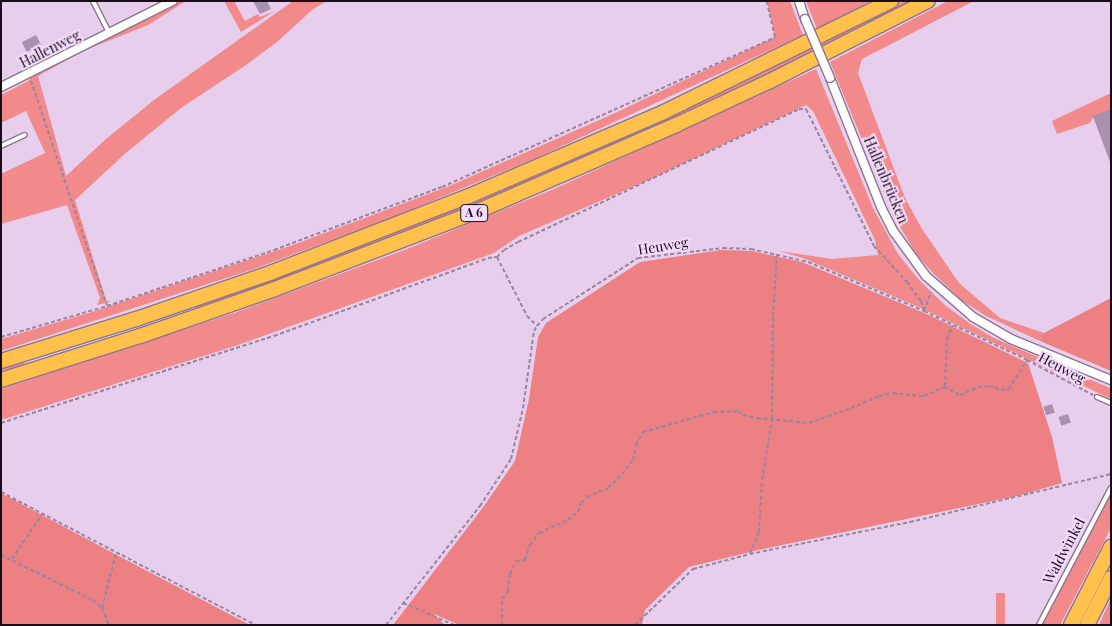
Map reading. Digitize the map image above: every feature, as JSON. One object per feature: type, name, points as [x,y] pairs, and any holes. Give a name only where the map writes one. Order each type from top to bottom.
[{"type":"highway","name":"A 6","points":[[1,362],[136,319],[270,273],[468,196],[656,116],[890,1]]},
{"type":"highway","name":"A 6","points":[[1,380],[143,335],[275,289],[476,212],[685,121],[776,78],[928,1]]},
{"type":"highway","points":[[1071,625],[1111,547]]},
{"type":"highway","points":[[1087,625],[1111,578]]},
{"type":"street","name":"Hallenweg","points":[[1,87],[173,1]]},
{"type":"street","name":"Hallenbrücken","points":[[799,1],[886,215],[894,232],[926,276],[972,317],[1011,338],[1111,380]]},
{"type":"lane","points":[[93,1],[109,33]]},
{"type":"lane","points":[[1,146],[25,135]]},
{"type":"lane","points":[[1097,397],[1111,403]]},
{"type":"lane","name":"Waldwinkel","points":[[1038,625],[1111,488]]},
{"type":"path","points":[[1,337],[107,306],[274,250],[442,187],[775,37],[767,1]]},
{"type":"path","points":[[29,74],[107,306]]},
{"type":"path","points":[[1,423],[157,375],[330,316],[480,261],[498,257],[504,250],[518,242],[800,110],[806,109],[810,113],[874,246],[907,282],[921,301],[924,311]]},
{"type":"path","name":"Heuweg","points":[[537,326],[543,319],[638,258],[724,248],[777,254],[808,262],[924,311],[1027,360],[1097,397]]},
{"type":"path","points":[[750,554],[759,532],[762,480],[772,419],[773,316],[777,254]]},
{"type":"path","points":[[386,625],[480,506],[511,459],[523,408],[534,331],[537,326],[527,316],[498,257]]},
{"type":"path","points":[[924,311],[932,290]]},
{"type":"path","points":[[944,387],[947,339],[953,325]]},
{"type":"path","points":[[944,387],[960,395],[978,387],[989,386],[1001,390],[1008,389],[1027,360]]},
{"type":"path","points":[[502,625],[502,600],[508,591],[510,574],[516,561],[525,560],[530,545],[539,534],[568,520],[578,512],[581,504],[587,497],[608,488],[622,474],[633,460],[636,445],[643,432],[714,412],[738,411],[743,415],[757,418],[809,423],[879,396],[893,393],[924,396],[944,387]]},
{"type":"path","points":[[635,625],[693,569],[750,554],[910,522],[1024,496],[1085,478],[1111,474]]},
{"type":"path","points":[[1,492],[255,625]]},
{"type":"path","points":[[12,559],[42,514]]},
{"type":"path","points":[[102,608],[116,553]]},
{"type":"path","points":[[1,555],[93,600],[102,608],[109,625]]},
{"type":"path","points":[[403,603],[454,625]]},
{"type":"shaded area","points":[[179,1],[186,1],[148,25],[83,51],[38,76],[66,176],[106,139],[154,100],[293,1],[327,1],[313,9],[277,42],[246,65],[181,108],[127,152],[75,200],[106,300],[110,302],[97,305],[100,298],[67,205],[1,224],[1,174],[45,153],[26,111],[1,123],[1,95],[28,81],[34,74]]},
{"type":"shaded area","points":[[224,1],[234,1],[245,21],[258,14],[260,17],[275,11],[241,32]]},
{"type":"shaded area","points":[[767,1],[790,1],[803,35],[534,159],[393,217],[254,269],[1,351],[1,339],[95,311],[293,245],[447,187],[613,114],[775,37]]},
{"type":"shaded area","points":[[806,1],[871,1],[817,29]]},
{"type":"shaded area","points":[[904,1],[916,1],[702,107],[521,187],[365,249],[204,308],[196,308],[195,306],[346,252],[454,209],[624,137],[802,53]]},
{"type":"shaded area","points":[[948,1],[974,1],[862,59],[858,73],[905,198],[922,229],[959,283],[1000,318],[1044,333],[1040,341],[986,316],[961,300],[917,255],[894,217],[830,62]]},
{"type":"shaded area","points":[[816,69],[873,208],[898,254],[919,280],[945,305],[969,323],[994,338],[1110,388],[1111,399],[921,308],[803,258],[779,251],[832,259],[878,255],[875,240],[813,111],[806,105],[651,179],[519,236],[494,253],[235,346],[1,420],[1,389],[237,312],[407,249],[554,189]]},
{"type":"shaded area","points":[[1111,93],[1111,143],[1104,145],[1093,117],[1090,123],[1057,134],[1052,121]]},
{"type":"shaded area","points":[[721,250],[752,251],[802,262],[929,315],[1028,363],[1052,437],[1062,483],[1021,495],[754,551],[689,567],[645,610],[642,625],[459,625],[434,614],[445,625],[393,625],[484,506],[515,461],[529,399],[538,337],[546,323],[640,262]]},
{"type":"shaded area","points":[[1111,298],[1111,371],[1040,341],[1044,333]]},
{"type":"shaded area","points":[[24,361],[25,366],[1,370],[1,365]]},
{"type":"shaded area","points":[[1,493],[113,553],[250,625],[1,625]]},
{"type":"shaded area","points":[[1111,493],[1111,528],[1060,625],[1041,625],[1068,570]]},
{"type":"shaded area","points":[[996,593],[1005,593],[1005,625],[996,625]]},
{"type":"shaded area","points":[[1110,600],[1111,625],[1099,625]]},
{"type":"building","points":[[253,1],[267,1],[271,9],[260,14]]},
{"type":"building","points":[[36,35],[41,45],[27,52],[22,42]]},
{"type":"building","points":[[1111,109],[1111,162],[1110,162],[1093,116]]},
{"type":"building","points":[[1052,404],[1055,413],[1046,415],[1043,407]]},
{"type":"building","points":[[1068,414],[1071,423],[1061,426],[1058,417]]}]
